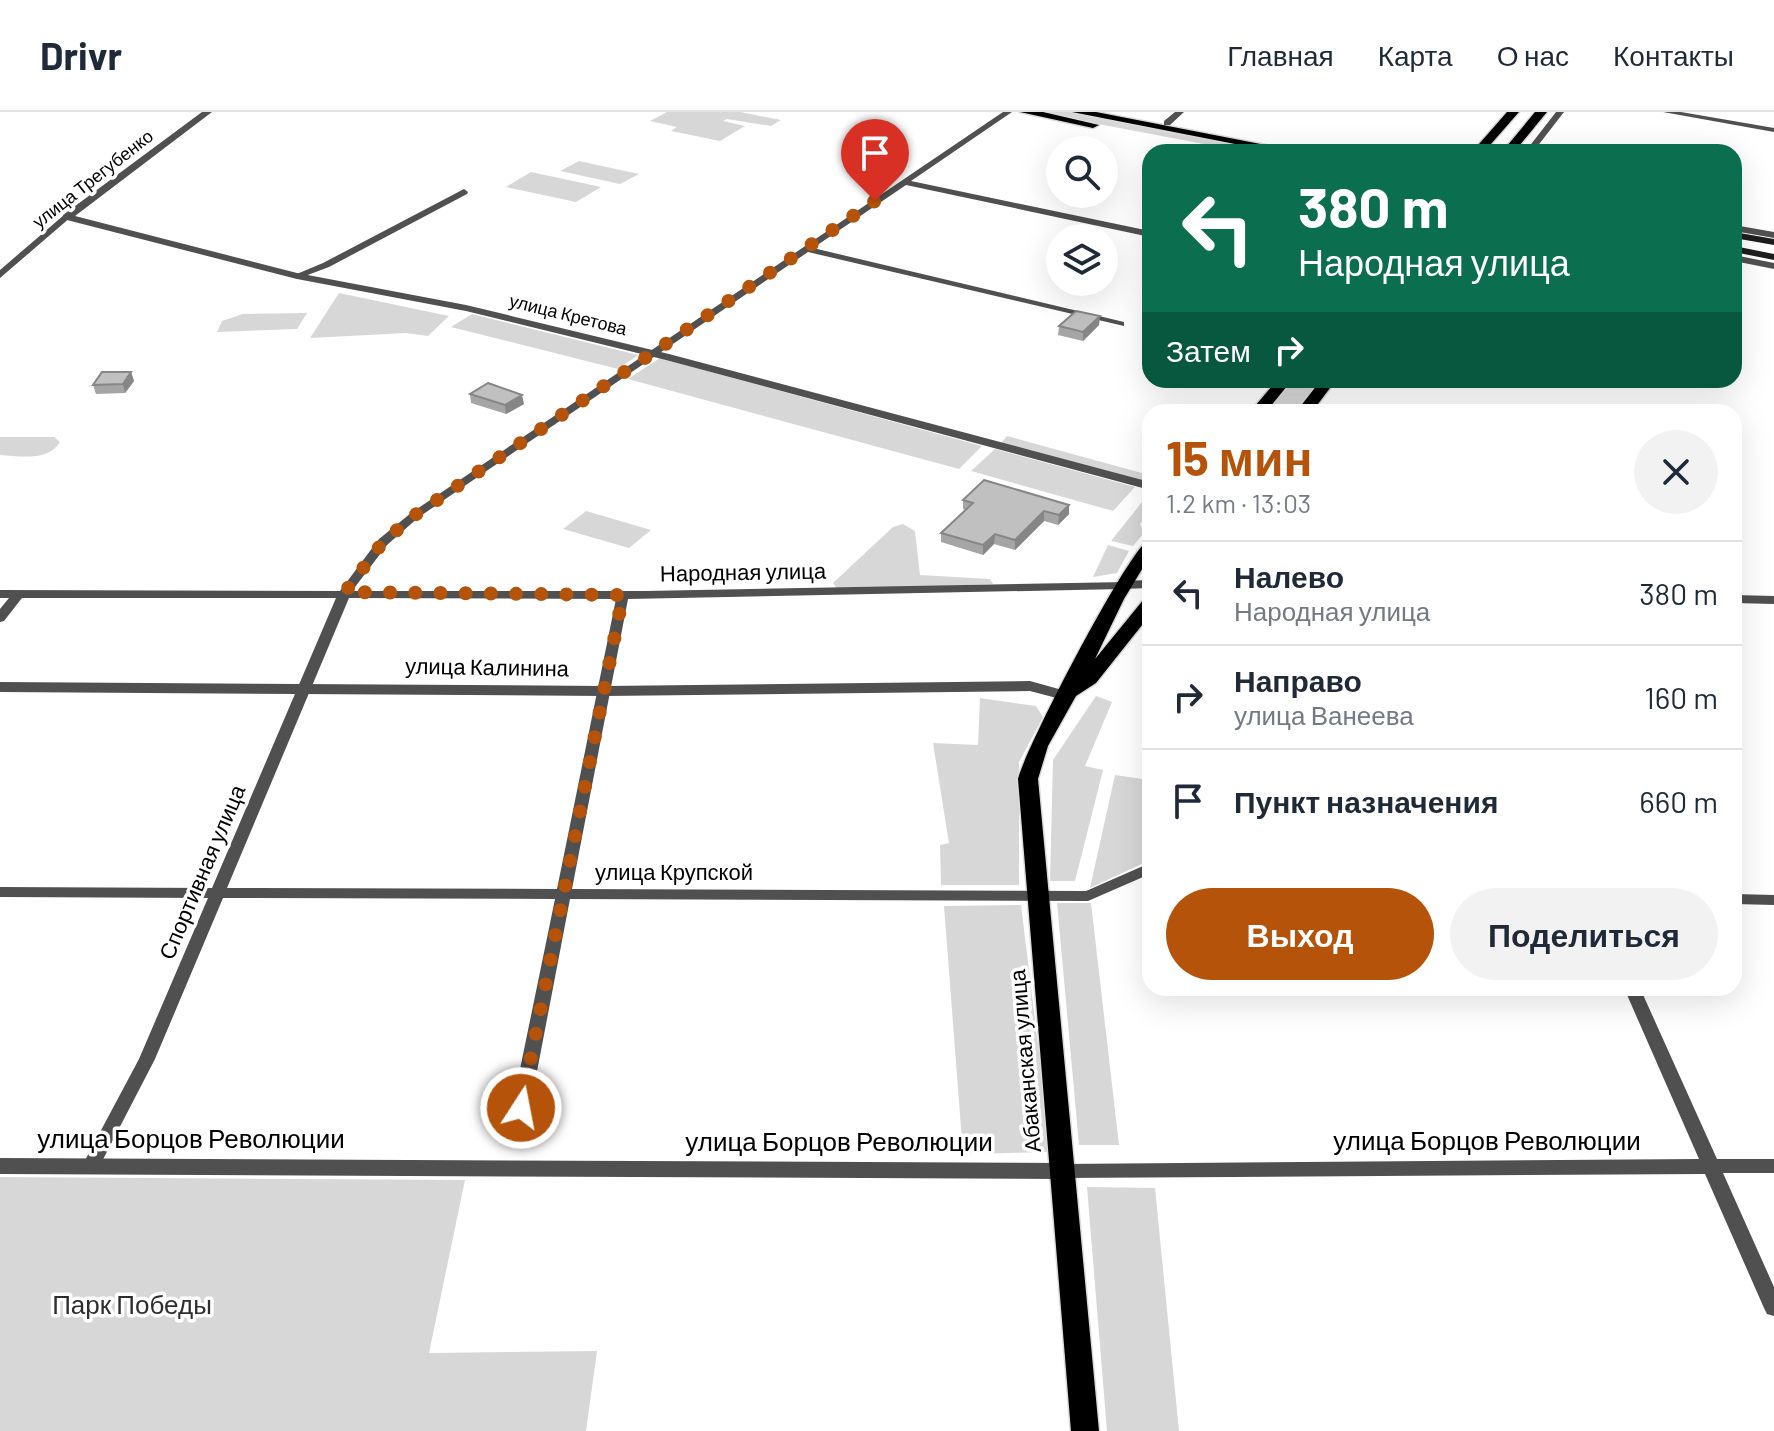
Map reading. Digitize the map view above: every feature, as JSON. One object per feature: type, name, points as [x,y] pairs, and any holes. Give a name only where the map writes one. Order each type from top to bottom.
[{"type":"main road","points":[[1026,112],[1195,144]]},
{"type":"main road","points":[[1078,112],[1252,144]]},
{"type":"main road","points":[[1485,144],[1513,112]]},
{"type":"main road","points":[[1515,144],[1541,112]]},
{"type":"main road","points":[[1742,236],[1774,242]]},
{"type":"main road","points":[[1742,251],[1774,257]]},
{"type":"main road","points":[[1265,404],[1278,388]]},
{"type":"main road","points":[[1310,404],[1323,388]]},
{"type":"main road","name":"Абаканская улица","points":[[1085,1431],[1028,779],[1031,758],[1068,696],[1122,585],[1142,560]]},
{"type":"main road","name":"Абаканская улица","points":[[1068,696],[1089,679],[1142,613]]},
{"type":"street","name":"улица Трегубенко","points":[[0,275],[67,217],[208,112]]},
{"type":"street","name":"Спортивная улица","points":[[91,1166],[147,1059],[345,592],[383,542],[415,515],[650,353],[1008,112]]},
{"type":"street","points":[[1167,123],[1180,112]]},
{"type":"street","points":[[1501,125],[1503,112]]},
{"type":"street","points":[[1535,144],[1560,112]]},
{"type":"street","points":[[1667,112],[1774,130]]},
{"type":"street","points":[[902,182],[1142,232]]},
{"type":"street","points":[[297,276],[326,265],[464,192]]},
{"type":"street","name":"улица Кретова","points":[[67,217],[297,276],[466,308],[650,353],[1142,484]]},
{"type":"street","points":[[1742,229],[1774,235]]},
{"type":"street","points":[[805,249],[1121,324]]},
{"type":"street","points":[[1742,260],[1774,266]]},
{"type":"street","name":"Народная улица","points":[[0,594],[345,592],[623,595],[1142,584]]},
{"type":"street","points":[[0,618],[18,594]]},
{"type":"street","points":[[521,1108],[623,595]]},
{"type":"street","points":[[1742,599],[1774,600]]},
{"type":"street","name":"улица Калинина","points":[[0,687],[605,691],[1030,686],[1068,696]]},
{"type":"street","name":"улица Крупской","points":[[0,892],[1088,896],[1142,872]]},
{"type":"street","points":[[1742,899],[1774,900]]},
{"type":"street","points":[[1636,996],[1774,1308]]},
{"type":"street","name":"улица Борцов Революции","points":[[0,1166],[1061,1171],[1774,1166]]},
{"type":"green space","points":[[667,112],[740,112],[781,120],[771,126],[727,119],[723,121],[745,126],[720,141],[671,131],[677,127],[650,121]]},
{"type":"green space","points":[[1035,112],[1069,112],[1243,144],[1204,144]]},
{"type":"green space","points":[[579,161],[639,174],[620,184],[560,171]]},
{"type":"green space","points":[[531,172],[601,187],[576,202],[506,187]]},
{"type":"green space","points":[[339,293],[449,316],[428,336],[406,333],[310,338]]},
{"type":"green space","points":[[307,313],[297,329],[217,332],[222,321],[243,314]]},
{"type":"green space","points":[[472,314],[638,355],[618,369],[451,327]]},
{"type":"green space","points":[[660,358],[982,446],[959,469],[628,379]]},
{"type":"green space","points":[[1287,388],[1314,388],[1301,404],[1274,404]]},
{"type":"green space","points":[[1007,436],[1142,473],[1142,482],[1001,443]]},
{"type":"green space","points":[[0,437],[54,437],[60,442],[41,455],[0,455]]},
{"type":"green space","points":[[995,449],[1135,487],[1113,511],[971,471]]},
{"type":"green space","points":[[1142,502],[1142,535],[1133,546],[1111,541]]},
{"type":"green space","points":[[586,511],[651,530],[629,548],[563,529]]},
{"type":"green space","points":[[903,524],[915,531],[920,575],[990,579],[993,584],[838,590],[833,583],[893,527]]},
{"type":"green space","points":[[1108,545],[1129,551],[1117,573],[1093,577]]},
{"type":"green space","points":[[1096,696],[1112,702],[1085,766],[1103,770],[1075,881],[1050,881],[1053,760]]},
{"type":"green space","points":[[980,698],[1036,706],[1043,717],[1019,762],[1019,885],[941,885],[940,845],[949,843],[933,743],[978,745]]},
{"type":"green space","points":[[1115,775],[1142,779],[1142,864],[1090,888]]},
{"type":"green space","points":[[1057,903],[1091,903],[1119,1145],[1079,1145]]},
{"type":"green space","points":[[1021,905],[1051,1152],[963,1154],[944,906]]},
{"type":"green space","name":"Парк Победы","points":[[0,1177],[465,1180],[429,1353],[597,1351],[586,1431],[0,1431]]},
{"type":"green space","points":[[1087,1187],[1155,1188],[1179,1431],[1107,1431]]},
{"type":"building","points":[[1076,311],[1100,316],[1083,332],[1059,326]]},
{"type":"building","points":[[102,372],[131,372],[123,384],[93,385]]},
{"type":"building","points":[[488,383],[522,395],[505,405],[470,394]]},
{"type":"building","points":[[984,480],[1069,505],[1059,515],[1044,511],[1015,540],[995,534],[983,545],[941,533],[973,503],[963,500]]},
{"type":"route","points":[[521,1108],[623,595],[345,592],[383,542],[415,515],[875,201]]}]
